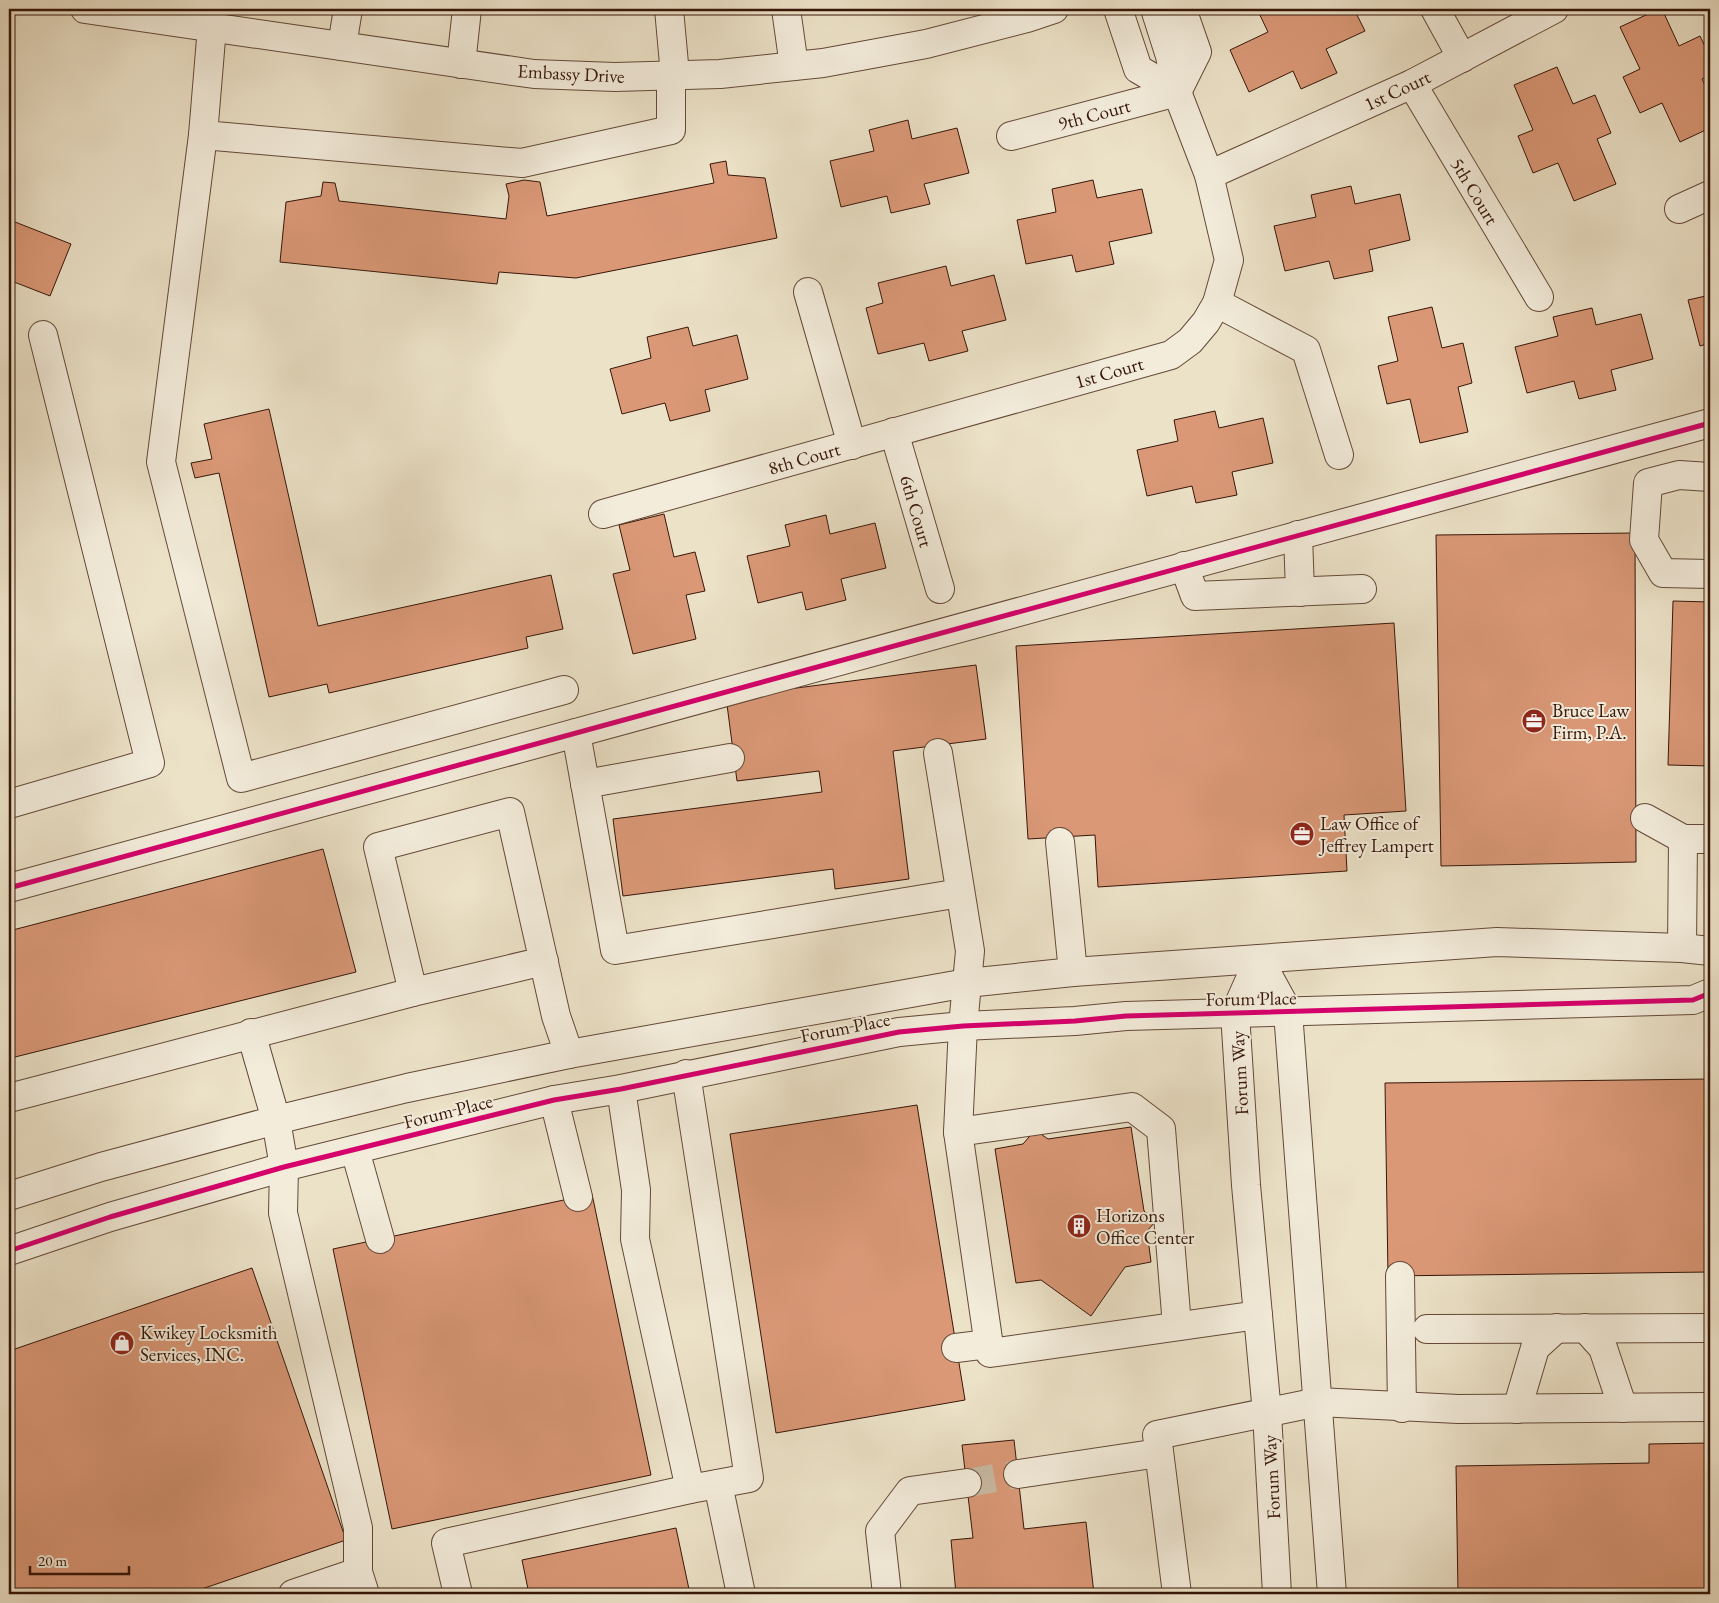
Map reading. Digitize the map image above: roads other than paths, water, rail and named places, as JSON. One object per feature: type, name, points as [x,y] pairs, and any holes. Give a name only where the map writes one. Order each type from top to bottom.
[{"type":"street","name":"Embassy Drive","points":[[85,9],[172,15],[212,27],[534,74],[615,77],[720,74],[824,63],[926,44],[1012,15],[1054,9]]},
{"type":"street","points":[[342,46],[348,9]]},
{"type":"street","points":[[461,64],[467,9]]},
{"type":"street","points":[[203,135],[522,163],[671,130],[673,75],[669,9]]},
{"type":"street","points":[[786,9],[794,66]]},
{"type":"street","points":[[1118,9],[1138,69],[1177,92],[1197,52],[1182,9]]},
{"type":"street","name":"1st Court","points":[[852,445],[1171,355],[1190,341],[1206,322],[1217,303],[1229,260],[1210,176],[1177,92],[1170,56],[1155,9]]},
{"type":"street","points":[[1435,9],[1462,58]]},
{"type":"street","name":"1st Court","points":[[1210,176],[1412,84],[1554,9]]},
{"type":"street","points":[[212,27],[203,135],[161,462],[241,778],[564,690]]},
{"type":"street","name":"5th Court","points":[[1412,84],[1539,297]]},
{"type":"street","name":"9th Court","points":[[1011,136],[1177,92]]},
{"type":"street","points":[[1679,209],[1710,195]]},
{"type":"street","name":"8th Court","points":[[603,514],[852,445],[808,292]]},
{"type":"street","points":[[1217,303],[1306,350],[1339,455]]},
{"type":"street","points":[[9,804],[150,763],[43,335]]},
{"type":"street","points":[[9,888],[1710,423]]},
{"type":"street","name":"6th Court","points":[[894,432],[940,589]]},
{"type":"street","points":[[1710,477],[1680,475],[1648,483],[1644,540],[1663,573],[1710,574]]},
{"type":"street","points":[[1298,535],[1300,592]]},
{"type":"street","points":[[1184,566],[1195,596],[1362,589]]},
{"type":"street","points":[[576,733],[615,950],[960,893]]},
{"type":"street","points":[[938,753],[970,952],[963,1026],[958,1132],[990,1353],[1258,1315]]},
{"type":"street","points":[[585,784],[730,758]]},
{"type":"street","points":[[413,992],[378,847],[510,812],[556,1016],[569,1054]]},
{"type":"street","points":[[1645,818],[1683,839],[1710,840]]},
{"type":"street","points":[[1682,948],[1683,839]]},
{"type":"street","points":[[1060,842],[1073,972]]},
{"type":"street","name":"Forum Place","points":[[9,1196],[101,1167],[276,1120],[407,1088],[569,1054],[967,983],[1073,972],[1497,942],[1682,948],[1710,951]]},
{"type":"street","points":[[1259,959],[1288,1012],[1332,1594]]},
{"type":"street","name":"Forum Way","points":[[1259,959],[1235,1013],[1246,1185],[1267,1413],[1277,1594]]},
{"type":"street","points":[[9,1098],[413,992],[544,961]]},
{"type":"street","name":"Forum Place","points":[[9,1251],[110,1217],[284,1167],[554,1100],[899,1032],[1126,1016],[1693,1000],[1710,993]]},
{"type":"street","points":[[251,1034],[276,1120],[284,1167],[283,1213],[358,1528],[362,1583],[293,1594]]},
{"type":"street","points":[[458,1594],[446,1543],[690,1489],[749,1478],[686,1074]]},
{"type":"street","points":[[621,1088],[636,1190],[635,1239],[690,1489]]},
{"type":"street","points":[[554,1100],[578,1197]]},
{"type":"street","points":[[958,1132],[1132,1107],[1161,1129],[1177,1326]]},
{"type":"street","points":[[356,1150],[380,1239]]},
{"type":"street","points":[[1400,1276],[1402,1408]]},
{"type":"street","points":[[1427,1328],[1710,1328]]},
{"type":"street","points":[[1517,1409],[1535,1348],[1557,1328]]},
{"type":"street","points":[[1585,1328],[1603,1348],[1623,1408]]},
{"type":"street","points":[[956,1348],[988,1344]]},
{"type":"street","points":[[1177,1594],[1157,1435],[1318,1402],[1402,1408],[1710,1407]]},
{"type":"street","points":[[1018,1474],[1159,1453]]},
{"type":"street","points":[[887,1594],[880,1531],[910,1491],[967,1483]]},
{"type":"street","points":[[718,1484],[741,1594]]},
{"type":"tunnel","points":[[967,1483],[1018,1474]]},
{"type":"place","name":"Bruce Law Firm, P.A.","points":[[1534,721]]},
{"type":"place","name":"Law Office of Jeffrey Lampert","points":[[1302,834]]},
{"type":"place","name":"Horizons Office Center","points":[[1079,1226]]},
{"type":"place","name":"Kwikey Locksmith Services, INC.","points":[[122,1343]]}]
